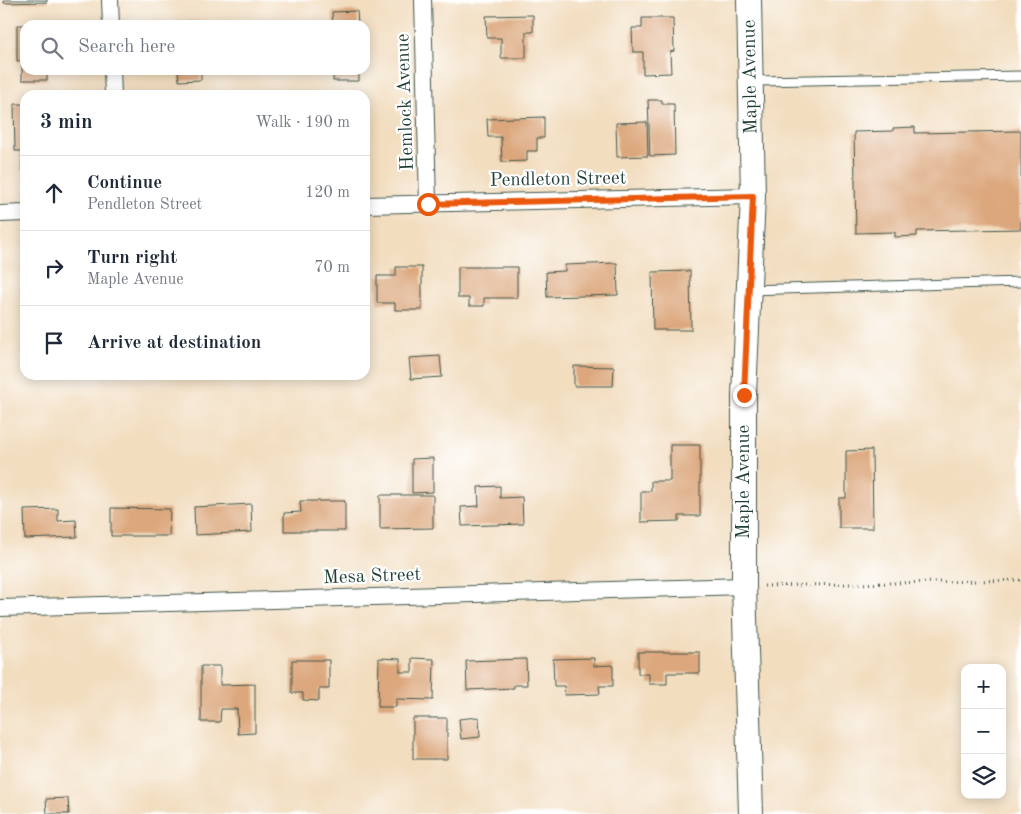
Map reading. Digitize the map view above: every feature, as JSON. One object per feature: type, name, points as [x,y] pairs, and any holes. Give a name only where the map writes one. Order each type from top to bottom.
[{"type":"street","points":[[110,0],[111,20]]},
{"type":"street","name":"Hemlock Avenue","points":[[423,0],[428,204]]},
{"type":"street","name":"Maple Avenue","points":[[749,0],[753,196],[744,395],[744,586],[751,814]]},
{"type":"street","points":[[112,75],[113,90]]},
{"type":"street","name":"Pendleton Street","points":[[370,205],[753,196]]},
{"type":"street","points":[[0,214],[20,213]]},
{"type":"street","name":"Mesa Street","points":[[0,608],[744,586]]},
{"type":"lane","points":[[751,82],[1021,76]]},
{"type":"lane","points":[[749,290],[1021,282]]},
{"type":"path","points":[[744,586],[1021,580]]},
{"type":"building","points":[[4,0],[47,0],[47,2],[4,3]]},
{"type":"building","points":[[357,11],[358,20],[333,20],[332,12]]},
{"type":"building","points":[[533,15],[533,32],[526,32],[526,58],[501,58],[501,38],[487,38],[486,16]]},
{"type":"building","points":[[642,18],[673,18],[674,51],[670,52],[671,73],[643,74],[643,52],[633,52],[632,28],[642,28]]},
{"type":"building","points":[[17,25],[20,25],[20,61],[17,61]]},
{"type":"building","points":[[22,75],[47,75],[47,80],[22,80]]},
{"type":"building","points":[[178,75],[201,75],[201,80],[179,81]]},
{"type":"building","points":[[333,75],[359,75],[359,81],[333,81]]},
{"type":"building","points":[[648,100],[662,100],[662,104],[674,104],[675,155],[650,156]]},
{"type":"building","points":[[14,104],[20,104],[20,151],[15,151]]},
{"type":"building","points":[[544,117],[544,138],[537,138],[537,151],[527,151],[527,161],[502,162],[501,137],[488,137],[487,119]]},
{"type":"building","points":[[647,122],[648,156],[617,157],[616,123]]},
{"type":"building","points":[[915,127],[915,133],[1021,131],[1021,229],[917,231],[917,236],[895,237],[895,232],[856,233],[854,132],[893,131],[893,128]]},
{"type":"building","points":[[617,263],[618,295],[547,297],[546,272],[565,271],[565,265]]},
{"type":"building","points":[[396,267],[422,267],[422,310],[395,310],[395,303],[377,303],[377,276],[396,276]]},
{"type":"building","points":[[458,267],[517,267],[517,298],[484,298],[484,306],[469,306],[469,298],[458,298]]},
{"type":"building","points":[[690,271],[691,330],[653,330],[652,272]]},
{"type":"building","points":[[440,356],[442,377],[411,379],[409,358]]},
{"type":"building","points":[[574,366],[614,367],[613,386],[574,386]]},
{"type":"building","points":[[670,445],[700,445],[700,516],[679,516],[679,521],[641,522],[641,491],[651,491],[651,481],[670,481]]},
{"type":"building","points":[[872,450],[873,528],[839,528],[839,498],[846,498],[846,451]]},
{"type":"building","points":[[433,458],[433,492],[412,493],[412,459]]},
{"type":"building","points":[[500,486],[500,498],[522,497],[523,524],[462,526],[461,507],[479,506],[478,487]]},
{"type":"building","points":[[380,495],[433,495],[433,528],[380,529]]},
{"type":"building","points":[[300,501],[345,501],[345,531],[284,531],[284,513],[301,512]]},
{"type":"building","points":[[251,504],[252,532],[195,535],[194,507]]},
{"type":"building","points":[[111,508],[170,509],[169,536],[111,536]]},
{"type":"building","points":[[58,509],[58,521],[76,520],[77,537],[25,539],[24,510]]},
{"type":"building","points":[[638,652],[700,652],[700,673],[667,673],[667,684],[649,684],[649,674],[638,674]]},
{"type":"building","points":[[379,658],[400,659],[400,672],[412,672],[412,658],[434,659],[433,700],[396,699],[396,707],[378,707]]},
{"type":"building","points":[[594,658],[594,666],[613,665],[613,686],[599,686],[600,694],[565,695],[564,686],[554,686],[553,659]]},
{"type":"building","points":[[526,659],[527,685],[514,685],[514,688],[467,690],[466,661]]},
{"type":"building","points":[[292,660],[329,660],[329,689],[319,689],[319,701],[303,700],[303,693],[292,693]]},
{"type":"building","points":[[201,666],[220,666],[220,685],[255,684],[255,733],[238,734],[237,709],[221,709],[220,722],[201,722]]},
{"type":"building","points":[[479,717],[480,737],[461,739],[459,719]]},
{"type":"building","points":[[413,718],[447,718],[447,759],[413,759]]},
{"type":"building","points":[[68,798],[69,814],[47,814],[46,799]]},
{"type":"route","points":[[428,204],[753,196],[744,395]]}]
